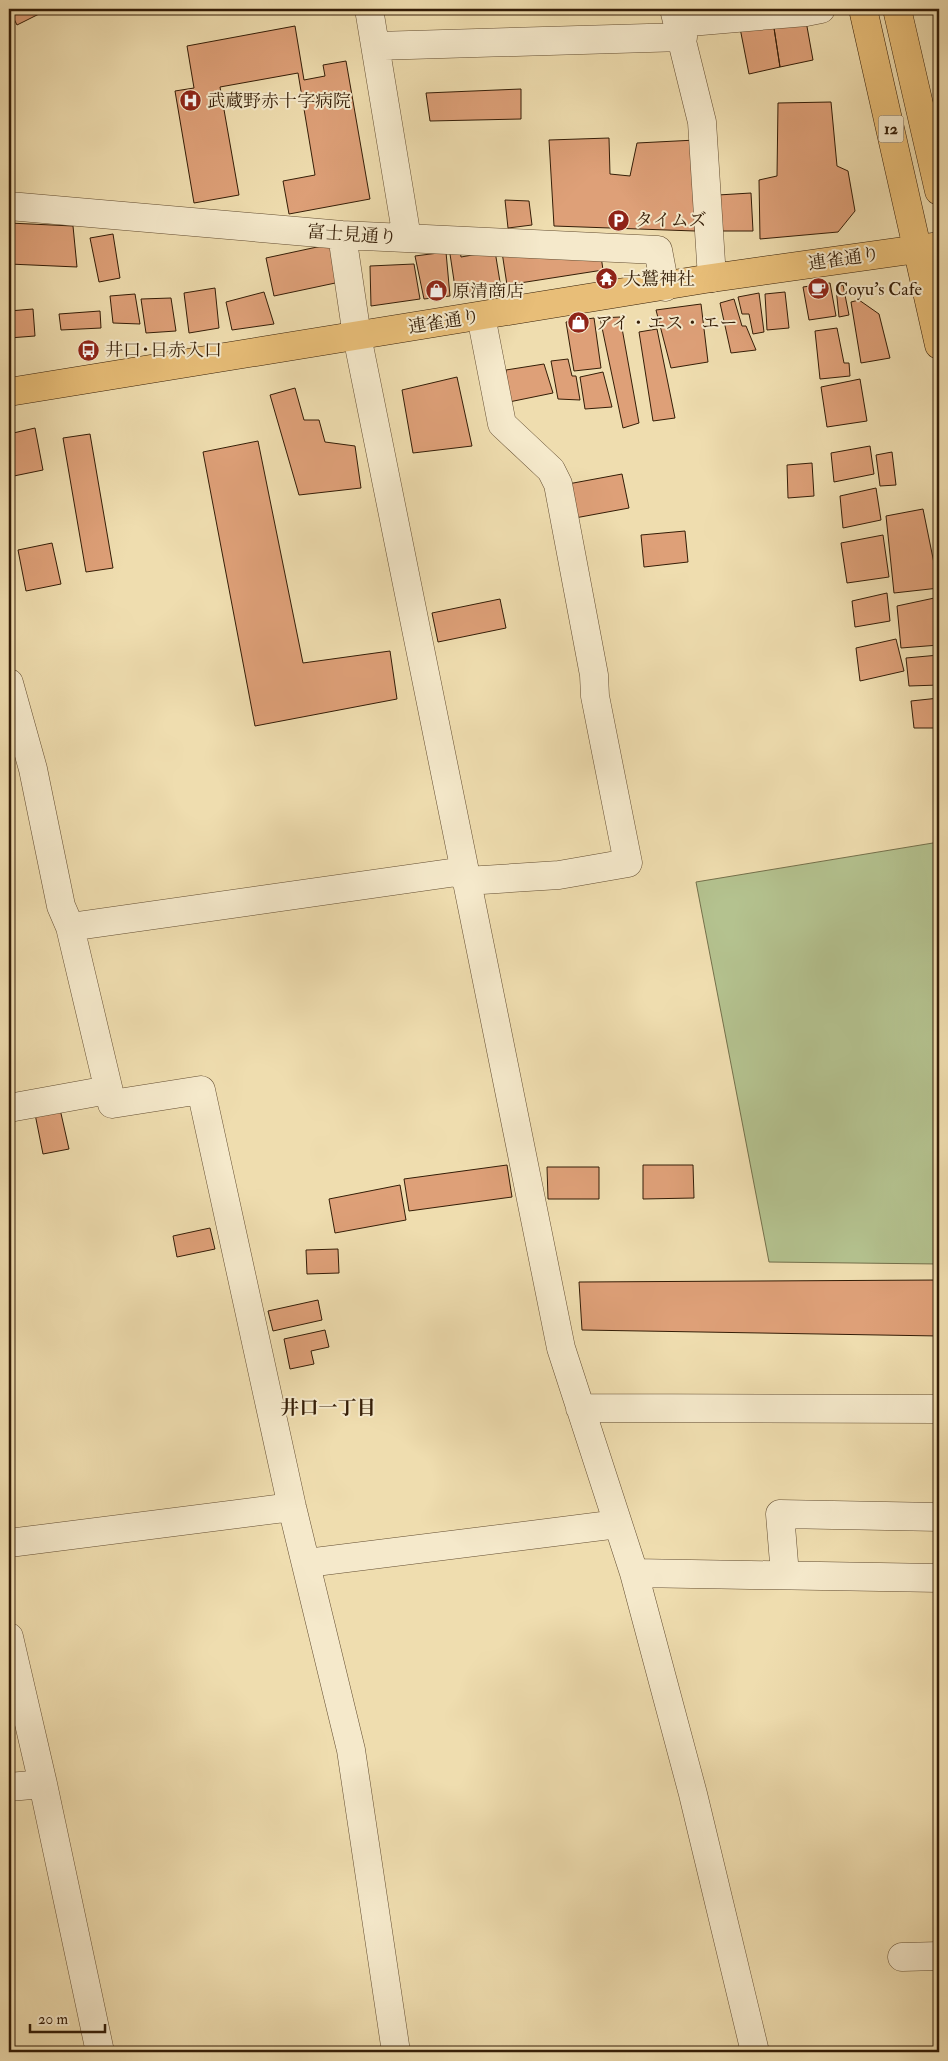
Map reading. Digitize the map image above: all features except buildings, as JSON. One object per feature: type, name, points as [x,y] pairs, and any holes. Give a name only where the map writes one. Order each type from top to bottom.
[{"type":"main road","name":"12","points":[[863,9],[928,248],[939,345]]},
{"type":"main road","name":"12","points":[[896,9],[939,191]]},
{"type":"main road","name":"連雀通り","points":[[9,392],[712,278],[928,248]]},
{"type":"street","points":[[369,9],[407,238]]},
{"type":"street","points":[[376,46],[678,23],[806,12],[821,9]]},
{"type":"street","points":[[678,23],[702,122],[712,278]]},
{"type":"street","name":"富士見通り","points":[[9,206],[342,235],[658,250],[665,286]]},
{"type":"street","points":[[342,235],[357,336],[560,1348],[634,1573],[693,1794],[755,2052]]},
{"type":"street","points":[[70,927],[465,876],[558,875],[628,863],[595,696],[594,675],[558,484],[551,470],[502,424],[481,316]]},
{"type":"street","points":[[9,683],[33,769],[61,906],[70,927],[112,1104],[201,1090],[292,1507],[351,1750],[396,2052]]},
{"type":"street","points":[[9,1108],[108,1090]]},
{"type":"street","points":[[580,1408],[939,1408]]},
{"type":"street","points":[[9,1543],[292,1507]]},
{"type":"street","points":[[785,1575],[780,1514],[939,1517]]},
{"type":"street","points":[[307,1563],[618,1524]]},
{"type":"street","points":[[634,1573],[939,1578]]},
{"type":"street","points":[[9,1637],[43,1784],[100,2052]]},
{"type":"street","points":[[9,1787],[43,1784]]},
{"type":"street","points":[[902,1957],[939,1956]]},
{"type":"green space","points":[[939,842],[939,1264],[769,1262],[696,882]]},
{"type":"place","name":"武蔵野赤十字病院","points":[[191,101]]},
{"type":"place","name":"タイムズ","points":[[619,220]]},
{"type":"place","name":"大鷲神社","points":[[607,279]]},
{"type":"place","name":"Coyu's Cafe","points":[[819,289]]},
{"type":"place","name":"原清商店","points":[[436,291]]},
{"type":"place","name":"アイ・エス・エー","points":[[579,323]]},
{"type":"place","name":"井口･日赤入口","points":[[89,350]]},
{"type":"district","name":"井口一丁目","points":[[328,1408]]}]
